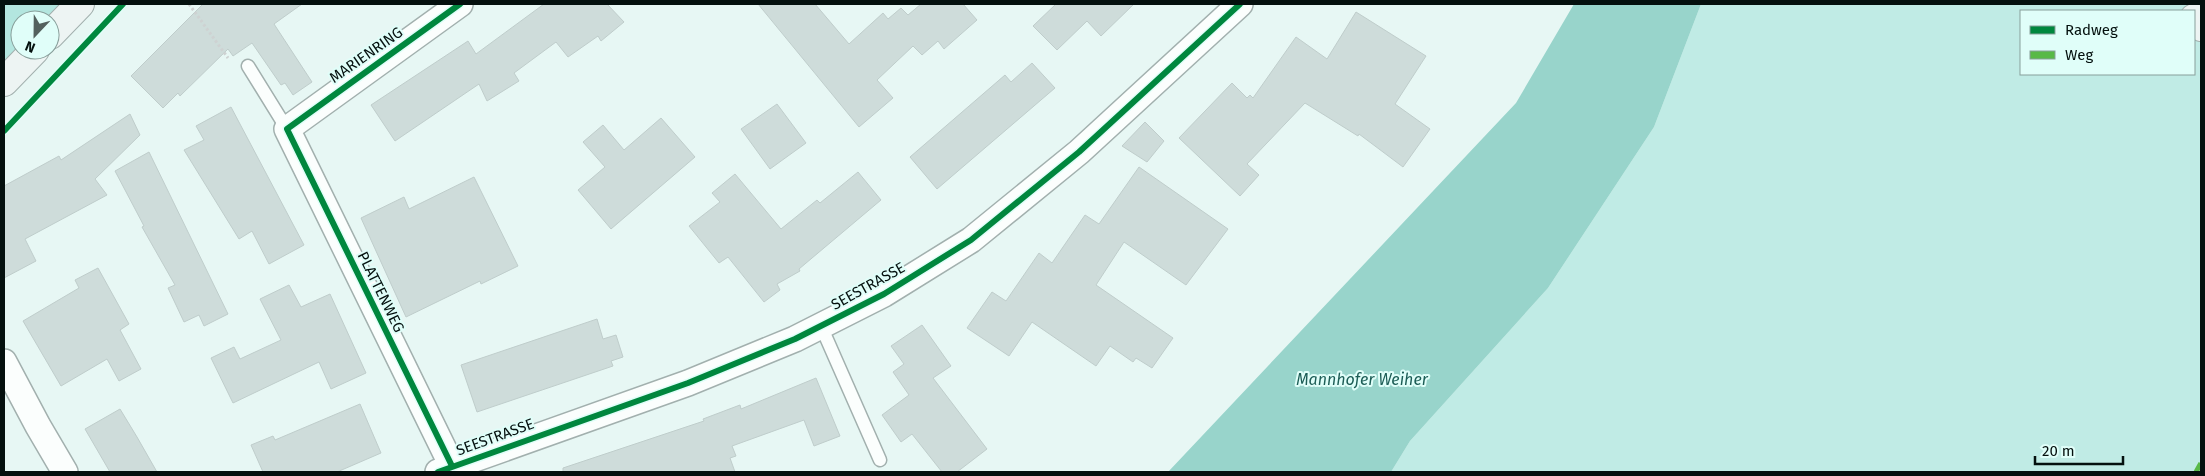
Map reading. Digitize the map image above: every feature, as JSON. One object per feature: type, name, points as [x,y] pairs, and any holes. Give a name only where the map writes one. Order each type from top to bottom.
[{"type":"main road","points":[[60,25],[80,4]]},
{"type":"main road","points":[[4,82],[25,60]]},
{"type":"street","name":"MARIENRING","points":[[287,129],[460,4]]},
{"type":"street","name":"SEESTRASSE","points":[[445,469],[688,383],[795,339],[884,294],[971,240],[1078,152],[1240,4]]},
{"type":"street","name":"PLATTENWEG","points":[[287,129],[445,469]]},
{"type":"street","points":[[4,362],[38,426],[66,472]]},
{"type":"lane","name":"PLATTENWEG","points":[[248,66],[287,129]]},
{"type":"lane","points":[[821,326],[880,460]]},
{"type":"path","points":[[189,4],[233,66],[248,66]]},
{"type":"shaded area","points":[[4,4],[81,4],[60,15],[60,10],[10,10],[10,60],[15,60],[4,84]]},
{"type":"shaded area","points":[[1701,4],[2201,4],[2201,472],[1391,472],[1410,441],[1548,288],[1654,127]]},
{"type":"water","name":"Mannhofer Weiher","points":[[1574,4],[1701,4],[1654,127],[1548,288],[1410,441],[1391,472],[1168,472],[1516,103]]},
{"type":"building","points":[[203,4],[302,4],[274,24],[312,82],[293,95],[285,83],[281,85],[252,43],[233,56],[228,49],[180,96],[178,93],[163,108],[131,76]]},
{"type":"building","points":[[544,4],[607,4],[624,22],[601,41],[598,36],[568,57],[556,42],[514,73],[519,81],[487,101],[479,84],[395,141],[371,105],[468,41],[476,54]]},
{"type":"building","points":[[758,4],[815,4],[849,44],[883,13],[888,19],[901,8],[908,15],[921,4],[963,4],[977,20],[944,49],[938,41],[922,55],[913,46],[877,80],[893,98],[859,127]]},
{"type":"building","points":[[1056,4],[1134,4],[1101,36],[1087,21],[1057,50],[1033,26]]},
{"type":"building","points":[[1356,12],[1426,56],[1395,104],[1430,129],[1403,167],[1359,134],[1358,136],[1305,103],[1247,164],[1259,175],[1240,196],[1179,138],[1232,83],[1247,98],[1250,95],[1253,98],[1296,37],[1327,59]]},
{"type":"building","points":[[1032,63],[1055,88],[937,189],[910,157],[1005,75],[1011,82]]},
{"type":"building","points":[[777,104],[806,143],[770,169],[741,129]]},
{"type":"building","points":[[231,107],[304,245],[269,264],[252,231],[239,239],[184,150],[204,140],[196,126]]},
{"type":"building","points":[[130,114],[140,135],[95,179],[107,195],[25,239],[36,261],[4,278],[4,186],[59,156],[61,160]]},
{"type":"building","points":[[661,118],[695,157],[611,229],[578,190],[605,167],[583,142],[603,125],[624,150]]},
{"type":"building","points":[[1145,122],[1164,141],[1147,162],[1122,146]]},
{"type":"building","points":[[149,152],[228,314],[204,326],[199,315],[184,322],[168,288],[175,285],[142,227],[144,226],[115,171]]},
{"type":"building","points":[[1139,167],[1228,229],[1186,285],[1124,242],[1096,285],[1173,338],[1152,368],[1136,358],[1133,362],[1110,346],[1096,366],[1032,322],[1009,356],[967,328],[992,292],[1006,301],[1039,253],[1052,263],[1085,215],[1099,224]]},
{"type":"building","points":[[858,172],[881,200],[799,269],[800,271],[777,284],[780,290],[764,302],[728,257],[719,263],[689,226],[720,202],[712,193],[735,174],[781,229],[817,200],[820,203]]},
{"type":"building","points":[[474,177],[518,266],[481,284],[480,281],[406,317],[361,218],[404,197],[409,209]]},
{"type":"building","points":[[98,268],[129,324],[120,330],[141,369],[119,381],[107,359],[61,386],[23,321],[79,288],[75,280]]},
{"type":"building","points":[[289,285],[301,307],[330,294],[366,373],[331,389],[319,362],[233,403],[211,358],[234,347],[240,359],[281,340],[260,299]]},
{"type":"building","points":[[597,319],[603,339],[616,335],[623,357],[611,361],[613,366],[477,412],[461,365]]},
{"type":"building","points":[[922,325],[951,366],[933,378],[987,449],[957,472],[942,472],[912,434],[901,442],[882,415],[909,395],[893,372],[904,364],[891,346]]},
{"type":"building","points":[[816,378],[840,436],[814,446],[804,420],[732,446],[736,456],[730,458],[735,472],[563,472],[563,468],[704,421],[703,419],[740,405],[741,409]]},
{"type":"building","points":[[360,404],[381,453],[337,472],[263,472],[251,445],[273,436],[275,440]]},
{"type":"building","points":[[120,409],[157,472],[110,472],[85,429]]},
{"type":"marked path","points":[[2196,472],[2201,463]]},
{"type":"cycle path","points":[[4,131],[123,4]]},
{"type":"cycle path","points":[[452,466],[287,129],[460,4]]},
{"type":"cycle path","points":[[438,472],[688,383],[795,339],[884,294],[971,240],[1079,152],[1240,4]]}]
